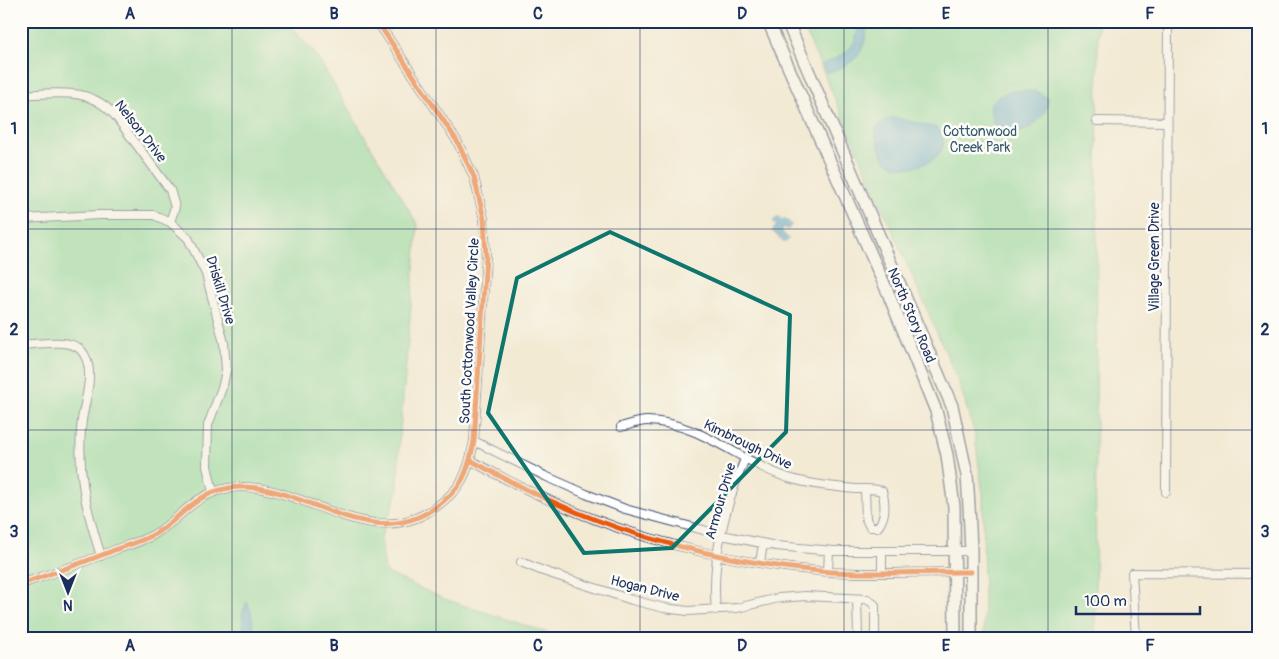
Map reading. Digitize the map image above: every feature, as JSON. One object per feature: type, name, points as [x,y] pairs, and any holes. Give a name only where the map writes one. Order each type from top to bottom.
[{"type":"main road","name":"North Story Road","points":[[768,21],[885,286],[936,411],[947,455],[954,507],[955,638]]},
{"type":"main road","name":"North Story Road","points":[[787,21],[947,392],[961,442],[966,475],[971,551],[971,638]]},
{"type":"main road","points":[[954,507],[969,506]]},
{"type":"street","name":"South Cottonwood Valley Circle","points":[[21,584],[152,536],[192,503],[213,492],[230,488],[266,489],[368,523],[397,523],[428,513],[448,499],[463,480],[474,440],[486,256],[484,219],[474,178],[457,141],[377,21]]},
{"type":"street","name":"Village Green Drive","points":[[1166,492],[1168,21]]},
{"type":"street","name":"Nelson Drive","points":[[21,95],[75,93],[89,96],[108,107],[170,190],[175,207],[170,222]]},
{"type":"street","points":[[1097,121],[1167,122]]},
{"type":"street","name":"Driskill Drive","points":[[21,219],[134,214],[154,215],[170,222],[188,238],[206,274],[224,343],[226,370],[223,385],[208,425],[207,434],[207,466],[213,492]]},
{"type":"street","points":[[21,345],[60,343],[72,345],[80,349],[86,359],[90,372],[82,422],[80,455],[88,514],[101,556]]},
{"type":"street","name":"Kimbrough Drive","points":[[621,427],[646,421],[672,425],[701,434],[745,459],[791,479],[818,486],[876,489],[882,492],[885,500],[884,519],[878,526],[870,526],[866,519],[865,489]]},
{"type":"street","points":[[474,440],[545,476],[586,494],[625,508],[722,535],[763,544],[829,551],[971,551]]},
{"type":"street","name":"Armour Drive","points":[[716,610],[714,576],[735,482],[745,459]]},
{"type":"street","points":[[470,460],[538,495],[595,520],[653,539],[718,556],[828,572],[971,572]]},
{"type":"street","points":[[760,563],[763,544]]},
{"type":"street","points":[[828,572],[829,551]]},
{"type":"street","points":[[882,551],[882,572]]},
{"type":"street","name":"Hogan Drive","points":[[521,562],[632,600],[664,608],[688,611],[737,608],[778,598],[831,597],[857,600],[867,599],[875,605],[875,634],[872,638]]},
{"type":"street","points":[[1136,638],[1132,573],[1258,574]]},
{"type":"street","points":[[857,600],[858,635],[860,638]]},
{"type":"highlighted area","points":[[610,232],[790,315],[786,432],[672,548],[584,553],[488,413],[517,278]]},
{"type":"green space","points":[[21,21],[284,21],[314,52],[418,225],[399,444],[398,491],[381,536],[385,572],[444,599],[564,638],[21,638]]},
{"type":"green space","name":"Cottonwood Creek Park","points":[[801,21],[1098,21],[1095,638],[984,638],[983,494],[974,431],[959,383]]},
{"type":"water","points":[[859,21],[868,21],[862,49],[858,56],[846,65],[826,73],[822,64],[849,50],[856,38]]},
{"type":"water","points":[[1012,91],[1035,91],[1048,98],[1046,110],[1039,120],[1029,128],[1018,133],[1007,133],[998,129],[992,119],[991,103],[999,96]]},
{"type":"water","points":[[890,118],[937,128],[943,139],[942,148],[936,157],[927,163],[904,167],[893,165],[885,159],[880,150],[876,130],[883,122]]},
{"type":"water","points":[[778,216],[782,220],[784,218],[792,225],[787,230],[784,227],[781,231],[789,239],[785,243],[772,231],[777,225],[773,222]]},
{"type":"water","points":[[247,602],[251,611],[255,638],[244,638],[242,614]]},
{"type":"cycle path","points":[[21,584],[149,537],[163,529],[197,501],[217,491],[229,488],[255,488],[280,493],[357,520],[382,524],[408,521],[433,509],[451,495],[462,480],[469,463],[474,441],[486,256],[484,219],[474,177],[457,141],[377,21]]},
{"type":"cycle path","points":[[470,460],[531,492],[620,529],[648,538],[733,559],[819,571],[876,573],[971,572]]}]
